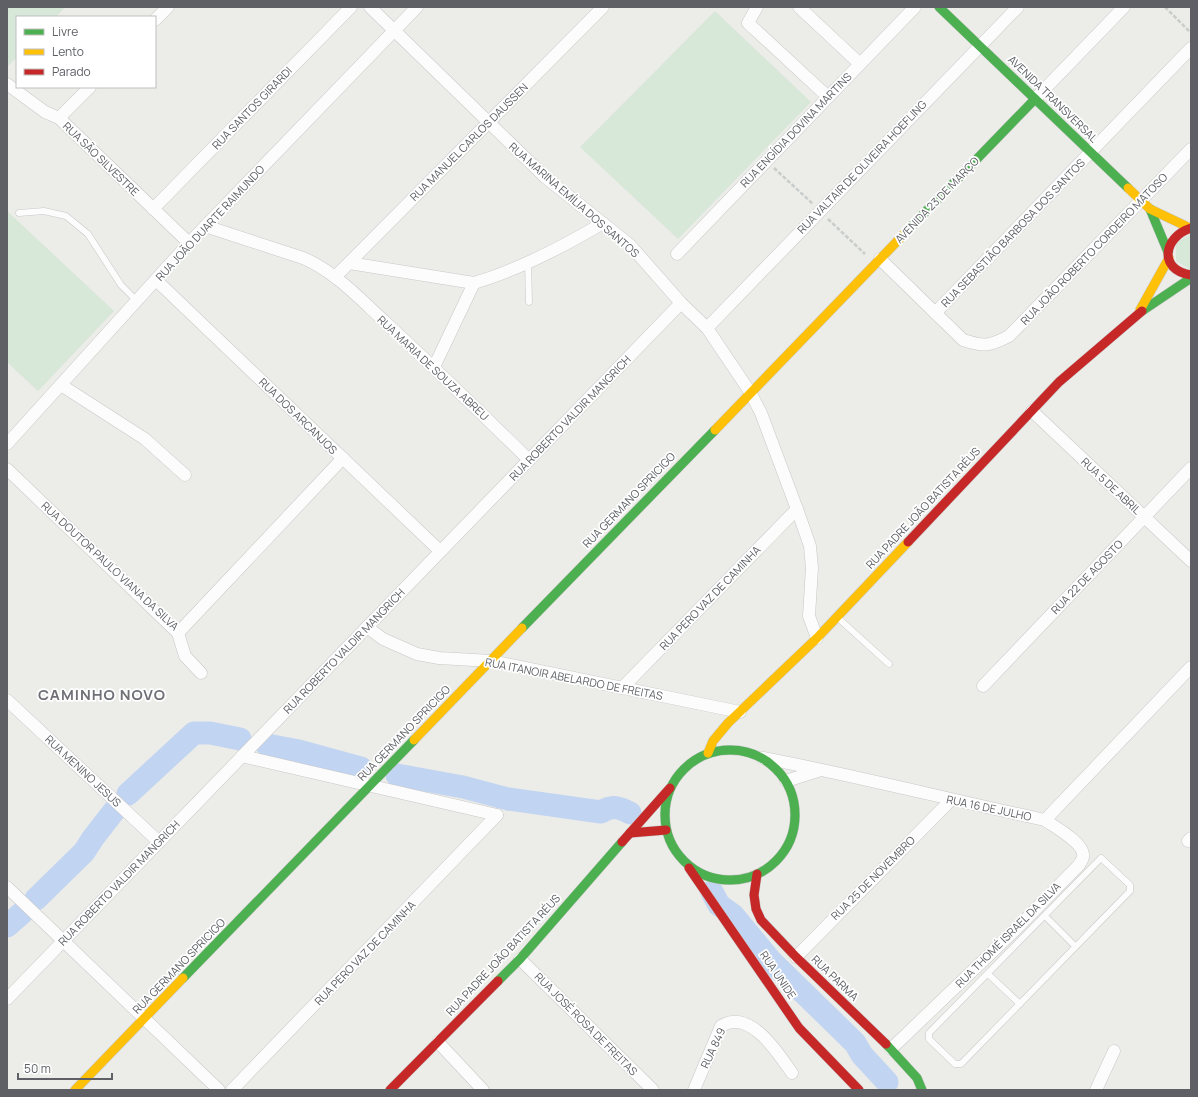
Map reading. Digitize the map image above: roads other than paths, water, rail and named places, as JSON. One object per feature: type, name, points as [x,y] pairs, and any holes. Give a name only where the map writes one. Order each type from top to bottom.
[{"type":"main road","name":"AVENIDA TRANSVERSAL","points":[[939,7],[1150,209],[1190,228]]},
{"type":"main road","name":"AVENIDA 23 DE MARÇO","points":[[750,392],[1035,99]]},
{"type":"main road","name":"AVENIDA TRANSVERSAL","points":[[1150,209],[1168,255],[1176,270],[1191,277]]},
{"type":"main road","name":"RUA PADRE JOÃO BATISTA RÉUS","points":[[1139,313],[1168,255],[1172,239],[1177,233],[1190,228]]},
{"type":"main road","name":"RUA PADRE JOÃO BATISTA RÉUS","points":[[708,753],[713,741],[728,723],[817,638],[1032,411],[1086,357],[1139,313],[1191,277]]},
{"type":"main road","name":"RUA GERMANO SPRICIGO","points":[[75,1090],[750,392]]},
{"type":"main road","points":[[728,723],[729,737],[734,750]]},
{"type":"main road","points":[[734,750],[744,751],[763,758],[772,764],[786,781],[791,791],[795,814],[791,836],[779,857],[757,874],[739,879],[721,879],[710,877],[688,866],[674,849],[666,830],[665,808],[670,788],[678,775],[688,764],[708,753],[734,750]]},
{"type":"main road","name":"RUA PADRE JOÃO BATISTA RÉUS","points":[[390,1090],[520,959],[670,788]]},
{"type":"main road","points":[[630,833],[666,830]]},
{"type":"main road","name":"RUA UNIDE","points":[[688,866],[799,1028],[858,1090]]},
{"type":"main road","name":"RUA PARMA","points":[[757,874],[754,895],[756,909],[761,920],[796,957],[891,1049],[917,1078],[922,1090]]},
{"type":"street","points":[[156,19],[168,7]]},
{"type":"street","name":"RUA SANTOS GIRARDI","points":[[153,208],[351,7]]},
{"type":"street","name":"RUA MARINA EMÍLIA DOS SANTOS","points":[[370,7],[487,123],[545,177],[630,245],[681,303],[707,328],[750,392],[761,413],[797,509],[810,546],[812,568],[809,616],[817,638]]},
{"type":"street","name":"RUA JOÃO DUARTE RAIMUNDO","points":[[7,443],[189,243],[417,7]]},
{"type":"street","name":"RUA MANUEL CARLOS DAUSSEN","points":[[335,277],[603,7]]},
{"type":"street","points":[[757,7],[748,23],[828,98]]},
{"type":"street","points":[[798,7],[860,64]]},
{"type":"street","name":"RUA ENGÍDIA DOVINA MARTINS","points":[[677,254],[915,7]]},
{"type":"street","name":"RUA VALTAIR DE OLIVEIRA HOEFLING","points":[[707,328],[1018,7]]},
{"type":"street","name":"AVENIDA 23 DE MARÇO","points":[[1035,99],[1124,7]]},
{"type":"street","name":"RUA SEBASTIÃO BARBOSA DOS SANTOS","points":[[935,313],[1191,48]]},
{"type":"street","name":"RUA SÃO SILVESTRE","points":[[7,84],[45,112],[59,118],[189,243]]},
{"type":"street","points":[[59,118],[89,88]]},
{"type":"street","name":"RUA JOÃO ROBERTO CORDEIRO MATOSO","points":[[935,313],[964,340],[981,346],[994,343],[1009,336],[1191,149]]},
{"type":"street","points":[[349,263],[474,282],[488,278],[528,261],[603,223]]},
{"type":"street","name":"RUA MARIA DE SOUZA ABREU","points":[[205,226],[315,263],[335,277],[434,367],[529,460]]},
{"type":"street","points":[[880,259],[935,313]]},
{"type":"street","name":"RUA DOS ARCANJOS","points":[[156,280],[440,551]]},
{"type":"street","points":[[434,367],[474,282]]},
{"type":"street","name":"RUA ROBERTO VALDIR MANGRICH","points":[[7,999],[681,303]]},
{"type":"street","points":[[60,385],[145,439],[185,475]]},
{"type":"street","name":"RUA 5 DE ABRIL","points":[[1032,411],[1191,560]]},
{"type":"street","name":"RUA DOUTOR PAULO VIANA DA SILVA","points":[[7,469],[178,633],[343,458]]},
{"type":"street","name":"RUA 22 DE AGOSTO","points":[[983,686],[1191,468]]},
{"type":"street","name":"RUA PERO VAZ DE CAMINHA","points":[[622,688],[797,509]]},
{"type":"street","name":"RUA ITANOIR ABELARDO DE FREITAS","points":[[366,627],[383,639],[418,654],[447,659],[491,661],[740,712]]},
{"type":"street","points":[[178,633],[185,656],[201,673]]},
{"type":"street","name":"RUA 16 DE JULHO","points":[[763,758],[822,769],[951,800],[1045,820],[1191,667]]},
{"type":"street","name":"RUA MENINO JESUS","points":[[7,700],[159,842]]},
{"type":"street","points":[[242,756],[370,786]]},
{"type":"street","points":[[786,781],[822,769]]},
{"type":"street","name":"RUA PERO VAZ DE CAMINHA","points":[[232,1090],[497,815],[370,786]]},
{"type":"street","name":"RUA 25 DE NOVEMBRO","points":[[796,957],[951,800]]},
{"type":"street","name":"RUA THOMÉ ISRAEL DA SILVA","points":[[891,1049],[1018,935],[1079,865],[1083,856],[1082,850],[1078,844],[1045,820]]},
{"type":"street","points":[[7,887],[220,1090]]},
{"type":"street","name":"RUA JOSÉ ROSA DE FREITAS","points":[[520,959],[652,1090]]},
{"type":"street","name":"RUA 849","points":[[694,1090],[720,1026],[728,1022],[735,1021],[755,1030],[763,1036],[772,1045],[792,1073]]},
{"type":"street","points":[[438,1042],[483,1090]]},
{"type":"street","points":[[1096,1090],[1114,1051]]},
{"type":"lane","points":[[19,213],[44,211],[66,216],[88,234],[121,285],[137,301]]},
{"type":"lane","points":[[528,261],[529,302]]},
{"type":"lane","points":[[837,617],[889,664]]},
{"type":"lane","points":[[1103,859],[1131,888],[1020,1004],[958,1066],[929,1040],[929,1033],[988,974],[1018,935],[1045,916],[1098,860],[1103,859]]},
{"type":"lane","points":[[1045,916],[1076,946]]},
{"type":"lane","points":[[988,974],[1020,1004]]},
{"type":"waterway","points":[[128,794],[194,733],[210,733],[240,739]]},
{"type":"waterway","points":[[267,745],[299,751],[361,768]]},
{"type":"waterway","points":[[397,775],[463,787],[508,799],[601,812],[609,808],[616,808],[630,813]]},
{"type":"waterway","points":[[36,899],[84,852],[114,811]]},
{"type":"waterway","points":[[712,892],[719,905],[733,915],[771,961],[855,1043],[862,1055],[887,1082]]},
{"type":"waterway","points":[[7,926],[22,913]]},
{"type":"district","name":"CAMINHO NOVO","points":[[102,695]]}]
